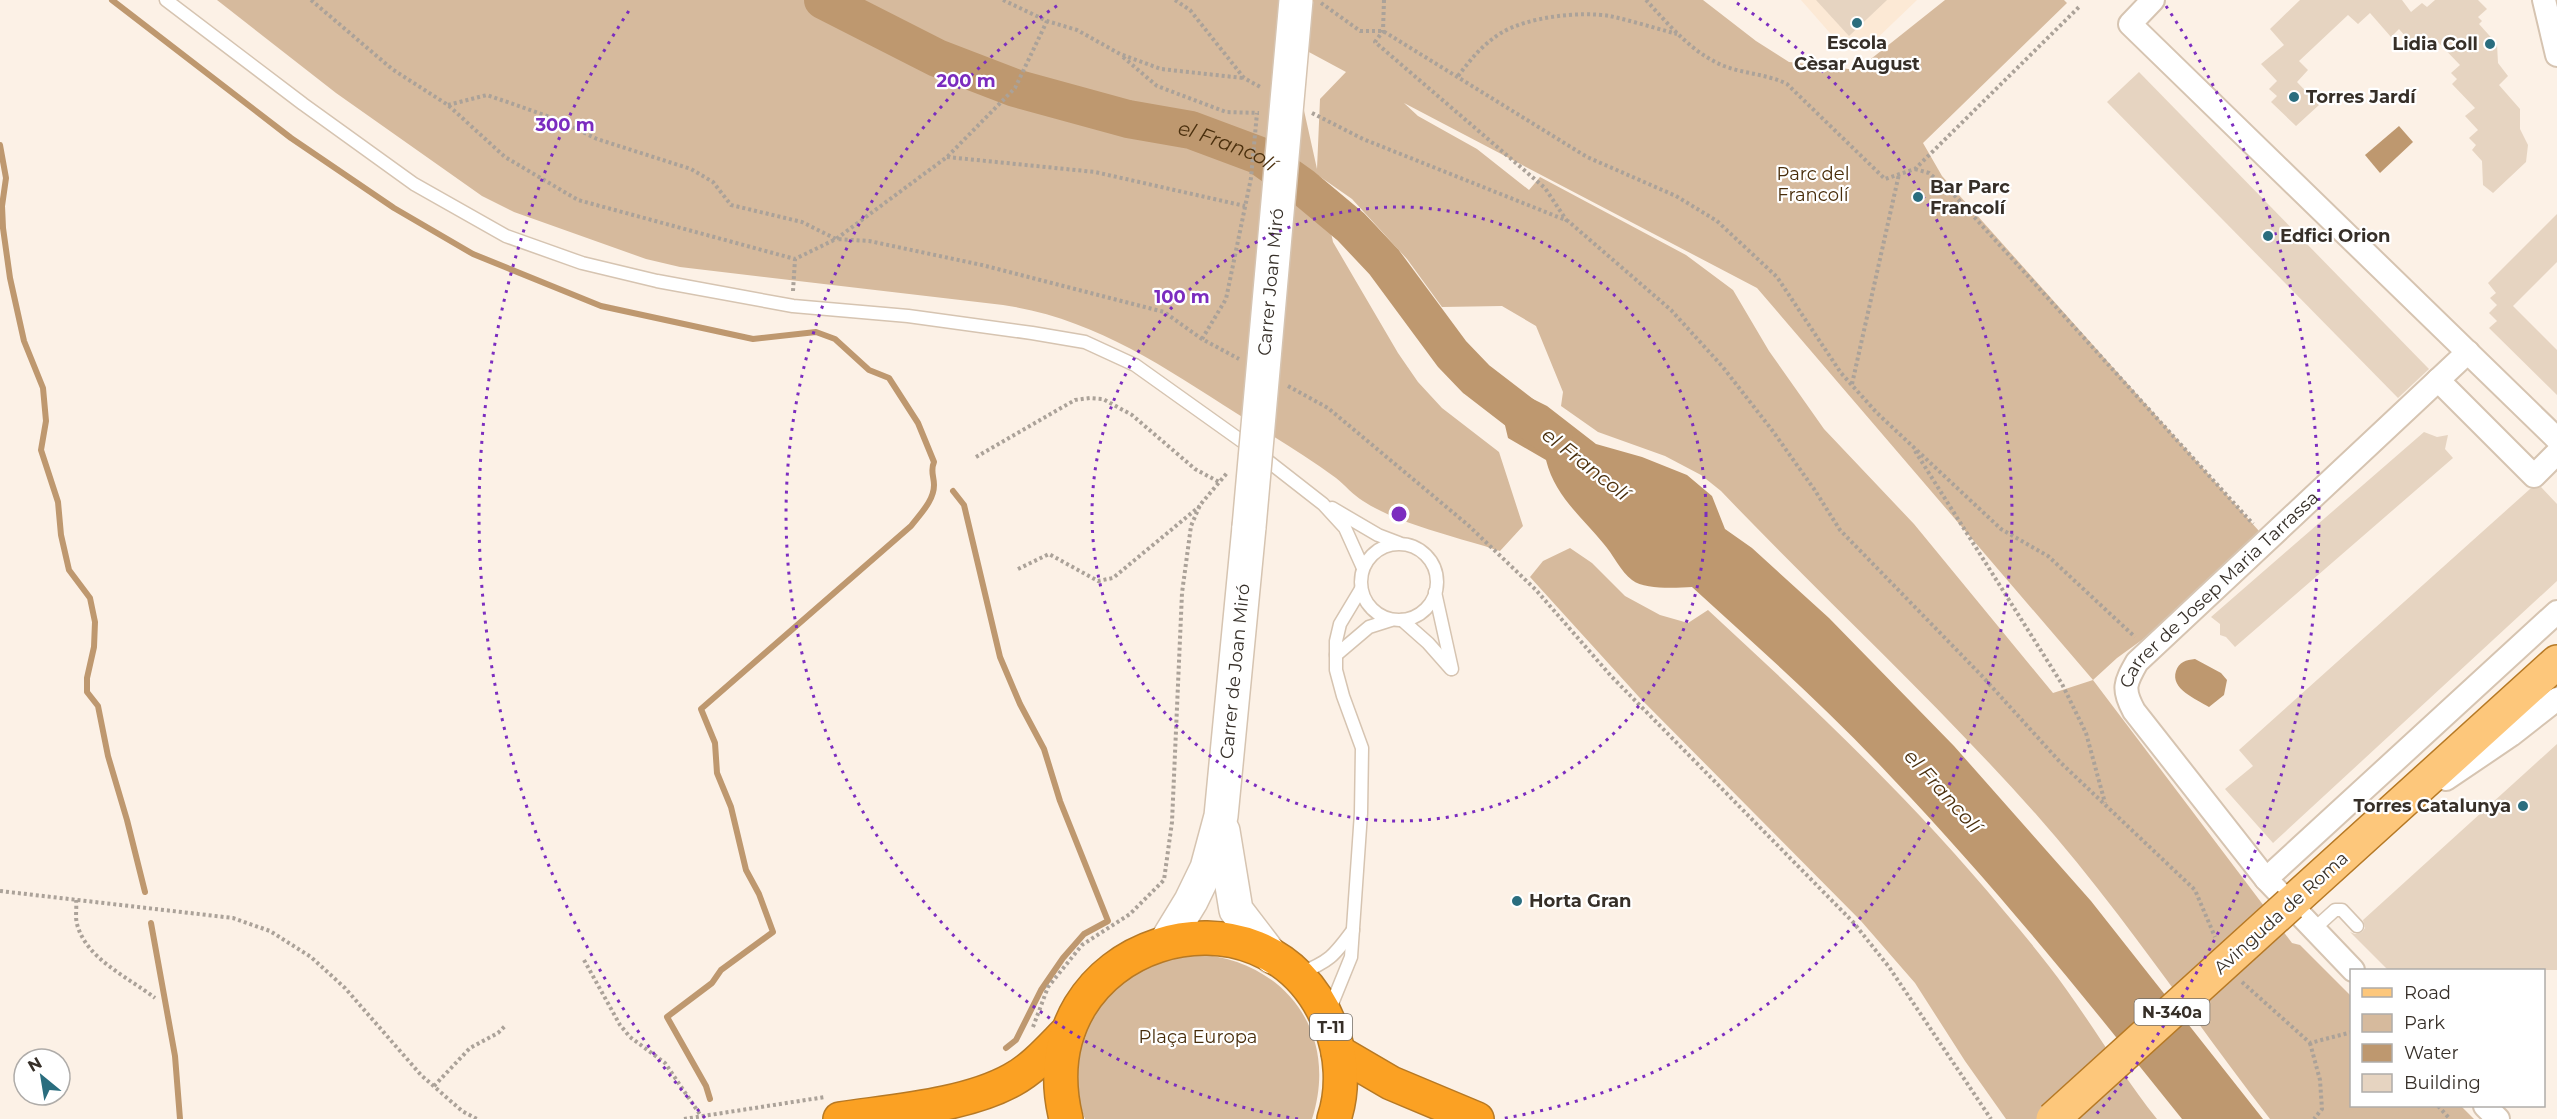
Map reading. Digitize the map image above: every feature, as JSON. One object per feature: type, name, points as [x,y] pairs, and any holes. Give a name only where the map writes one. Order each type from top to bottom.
[{"type":"highway","name":"T-11","points":[[1066,1119],[1060,1077],[1062,1054],[1068,1031],[1084,1000],[1107,973],[1126,959],[1166,942],[1191,938],[1223,940],[1253,948],[1284,966],[1308,988],[1327,1017],[1338,1052],[1340,1093],[1334,1119]]},
{"type":"highway","name":"T-11","points":[[835,1108],[950,1101],[982,1094],[1012,1080],[1032,1067],[1068,1031]]},
{"type":"highway","name":"T-11","points":[[1338,1052],[1391,1083],[1477,1119]]},
{"type":"main road","name":"Avinguda de Roma","points":[[2053,1119],[2557,662]]},
{"type":"street","name":"Carrer Joan Miró","points":[[1249,527],[1296,0]]},
{"type":"street","points":[[2153,0],[2130,24],[2557,439]]},
{"type":"street","points":[[2544,0],[2557,55]]},
{"type":"street","name":"Carrer de Josep Maria Tarrassa","points":[[2352,969],[2266,879],[2133,711],[2125,696],[2127,680],[2137,662],[2149,650],[2468,351]]},
{"type":"street","points":[[2438,380],[2534,476],[2557,453]]},
{"type":"street","name":"Carrer de Joan Miró","points":[[1249,527],[1217,868],[1236,910],[1284,966]]},
{"type":"street","name":"Avinguda de Roma","points":[[2266,879],[2557,612]]},
{"type":"street","name":"Avinguda de Roma","points":[[2375,827],[2511,735],[2557,699]]},
{"type":"street","points":[[1166,942],[1191,901],[1217,868]]},
{"type":"street","points":[[2486,1107],[2498,1119]]},
{"type":"lane","points":[[166,0],[303,104],[414,184],[506,236],[582,263],[657,281],[793,306],[908,316],[1085,342],[1135,365],[1250,447],[1323,504],[1378,535],[1402,544],[1422,552],[1430,560],[1437,581],[1436,592],[1452,669],[1428,643],[1396,620],[1371,609],[1365,600],[1361,589],[1363,568],[1369,558],[1378,550],[1390,545],[1402,544]]},
{"type":"lane","points":[[1323,504],[1345,528],[1363,568]]},
{"type":"lane","points":[[1327,1017],[1351,957],[1361,813],[1362,748],[1342,696],[1336,670],[1336,641],[1340,624],[1361,589]]},
{"type":"lane","points":[[1336,655],[1369,627],[1413,618],[1423,612],[1436,592]]},
{"type":"lane","name":"Avinguda de Roma","points":[[2314,929],[2335,910],[2342,910],[2356,926]]},
{"type":"lane","points":[[1284,966],[1321,965],[1334,956],[1354,929]]},
{"type":"path","points":[[311,0],[392,69],[448,105],[505,157],[578,200],[795,259],[836,239],[947,157],[1015,88],[1047,21]]},
{"type":"path","points":[[1003,0],[1047,21],[1077,30],[1120,54],[1161,69],[1244,78],[1264,89]]},
{"type":"path","points":[[1175,0],[1190,10],[1244,78]]},
{"type":"path","points":[[1316,0],[1360,31],[1383,31],[1587,157],[1676,196],[1717,221],[1777,277],[1841,373],[1877,413],[2001,529],[2048,556],[2149,650]]},
{"type":"path","points":[[1384,0],[1383,31],[1375,42],[1545,188],[1568,221],[1663,303],[1693,334],[1722,366],[1772,430],[1814,489],[1840,531],[1982,676],[2060,762],[2195,890],[2209,927],[2221,946]]},
{"type":"path","points":[[1646,0],[1678,35],[1704,56],[1727,67],[1774,77],[1787,84],[1885,179],[1915,169],[2079,7]]},
{"type":"path","points":[[1458,76],[1477,52],[1502,32],[1530,22],[1585,14],[1611,17],[1678,35]]},
{"type":"path","points":[[1120,54],[1157,87],[1226,112],[1268,113]]},
{"type":"path","points":[[448,105],[487,95],[556,119],[597,139],[690,169],[713,183],[731,205],[802,222],[836,239],[869,241],[971,263],[1164,312],[1202,339],[1240,360]]},
{"type":"path","points":[[1303,111],[1363,138],[1568,221]]},
{"type":"path","points":[[1202,339],[1226,299],[1245,206],[1257,113]]},
{"type":"path","points":[[947,157],[1095,172],[1245,206]]},
{"type":"path","points":[[1915,169],[1929,173],[1956,197],[2253,524]]},
{"type":"path","points":[[1852,385],[1899,174]]},
{"type":"path","points":[[793,306],[795,259]]},
{"type":"path","points":[[1280,381],[1328,408],[1468,525],[1536,590],[1611,676],[1853,922],[1889,967],[1991,1119]]},
{"type":"path","points":[[976,458],[1075,400],[1103,399],[1132,415],[1195,469],[1219,482]]},
{"type":"path","points":[[1911,445],[2062,684],[2086,733],[2105,804]]},
{"type":"path","points":[[1018,569],[1049,554],[1098,581],[1113,578],[1200,505],[1250,447]]},
{"type":"path","points":[[1032,1030],[1048,987],[1082,945],[1130,914],[1164,880],[1172,822],[1182,593],[1191,526],[1200,505]]},
{"type":"path","points":[[0,891],[233,918],[270,931],[311,957],[345,988],[434,1086],[462,1111],[477,1119]]},
{"type":"path","points":[[76,900],[77,924],[88,944],[104,962],[155,998]]},
{"type":"path","points":[[584,960],[620,1025],[630,1037],[665,1064],[701,1116]]},
{"type":"path","points":[[2238,975],[2244,984],[2310,1043],[2320,1080],[2322,1109],[2314,1119]]},
{"type":"path","points":[[434,1086],[470,1048],[498,1033],[506,1024]]},
{"type":"path","points":[[2310,1043],[2350,1033]]},
{"type":"path","points":[[2439,1107],[2451,1119]]},
{"type":"path","points":[[684,1119],[835,1108]]},
{"type":"shaded area","name":"Escola Cèsar August","points":[[1801,0],[1917,0],[1870,45],[1853,48],[1837,41]]},
{"type":"green space","name":"Parc del Francolí","points":[[217,0],[1703,0],[1756,41],[1789,62],[1857,70],[1945,0],[2064,0],[2067,3],[1923,143],[1942,176],[2259,531],[2146,637],[2117,658],[2093,680],[2292,943],[2300,945],[2350,995],[2350,1107],[2462,1107],[2474,1119],[2270,1119],[2097,887],[2035,813],[1919,691],[1721,491],[1701,475],[1665,456],[1598,432],[1561,406],[1563,392],[1536,326],[1502,306],[1442,307],[1407,259],[1352,199],[1319,176],[1333,242],[1398,353],[1418,382],[1442,408],[1499,452],[1523,526],[1500,551],[1412,524],[1359,499],[1336,478],[1312,461],[1181,378],[1125,346],[1067,321],[1036,311],[1003,305],[680,267],[646,259],[514,212],[482,196],[336,93]],"holes":[[[1307,51],[1346,72],[1320,99],[1317,169],[1299,88]],[[1404,103],[1757,288],[2093,680],[2053,693],[1914,524],[1824,429],[1769,351],[1733,290],[1686,255],[1540,177],[1529,190],[1477,149],[1418,116]]]},
{"type":"green space","points":[[1570,548],[1592,563],[1625,596],[1660,615],[1688,623],[1708,610],[1823,718],[1934,831],[2020,930],[2059,979],[2157,1119],[2006,1119],[1965,1061],[1915,983],[1861,921],[1639,697],[1530,577],[1543,561]]},
{"type":"green space","name":"Plaça Europa","points":[[1195,954],[1227,959],[1255,970],[1279,985],[1297,1006],[1311,1030],[1318,1057],[1319,1087],[1312,1119],[1085,1119],[1079,1095],[1077,1072],[1080,1049],[1099,1008],[1133,975],[1154,963]]},
{"type":"water","points":[[2399,126],[2413,142],[2380,173],[2365,155]]},
{"type":"water","points":[[1525,395],[1547,406],[1596,444],[1642,457],[1687,475],[1712,496],[1725,529],[1752,548],[1829,618],[1954,746],[2091,901],[2263,1119],[2182,1119],[2005,903],[1845,729],[1692,587],[1652,587],[1628,577],[1607,547],[1562,495],[1546,460],[1508,438],[1504,421]]},
{"type":"water","points":[[2195,659],[2221,673],[2227,680],[2224,695],[2209,707],[2185,693],[2175,677],[2179,665]]},
{"type":"building","points":[[1816,0],[1887,0],[1849,36]]},
{"type":"building","name":"Torres Jardí","points":[[2300,0],[2402,0],[2411,12],[2422,3],[2427,7],[2435,0],[2478,0],[2487,9],[2478,17],[2482,21],[2479,24],[2497,44],[2498,63],[2508,76],[2499,85],[2520,109],[2520,129],[2528,145],[2526,162],[2493,193],[2483,185],[2482,161],[2472,150],[2476,145],[2469,138],[2478,130],[2465,116],[2475,108],[2452,84],[2457,79],[2451,73],[2460,65],[2434,38],[2419,52],[2399,29],[2391,37],[2370,13],[2358,24],[2348,15],[2299,61],[2308,70],[2297,82],[2319,105],[2296,126],[2271,102],[2277,96],[2269,89],[2277,81],[2261,64],[2284,45],[2270,29]]},
{"type":"building","name":"Edfici Orion","points":[[2139,72],[2429,369],[2398,398],[2107,102]]},
{"type":"building","points":[[2557,214],[2557,262],[2513,306],[2557,350],[2557,395],[2489,328],[2497,321],[2489,313],[2497,305],[2490,298],[2496,293],[2488,283]]},
{"type":"building","points":[[2424,432],[2437,437],[2448,435],[2445,449],[2453,458],[2235,647],[2226,637],[2220,635],[2220,624],[2211,617]]},
{"type":"building","points":[[2541,487],[2557,504],[2557,581],[2273,843],[2225,789],[2253,766],[2239,750],[2530,489]]},
{"type":"building","name":"Torres Catalunya","points":[[2557,744],[2557,970],[2387,969],[2350,932],[2355,934],[2362,932],[2365,928],[2363,920]]},
{"type":"waterway","points":[[112,0],[291,138],[394,208],[473,254],[601,306],[753,339],[816,332],[835,339],[869,370],[889,378],[918,423],[934,462],[933,491],[922,512],[911,526],[701,709],[715,743],[717,773],[731,807],[746,870],[759,894],[773,932],[721,970],[712,983],[667,1017],[706,1086],[710,1099]]},
{"type":"waterway","name":"el Francolí","points":[[823,0],[937,58],[1015,88],[1128,119],[1191,130],[1258,155],[1303,187],[1351,227],[1384,262],[1452,354],[1476,379],[1554,439]]},
{"type":"waterway","points":[[0,145],[6,178],[2,206],[10,278],[24,341],[43,388],[46,421],[41,450],[58,502],[61,535],[69,570],[90,598],[95,622],[94,647],[87,678],[87,692],[98,706],[108,756],[145,892]]},
{"type":"waterway","points":[[953,491],[964,505],[1000,657],[1020,704],[1044,749],[1060,801],[1108,921],[1084,934],[1063,958],[1041,990],[1016,1040],[1006,1048]]},
{"type":"waterway","points":[[151,923],[175,1056],[180,1119]]},
{"type":"place","name":"Escola Cèsar August","points":[[1857,23]]},
{"type":"place","name":"Lidia Coll","points":[[2490,44]]},
{"type":"place","name":"Torres Jardí","points":[[2294,97]]},
{"type":"place","name":"Bar Parc Francolí","points":[[1918,197]]},
{"type":"place","name":"Edfici Orion","points":[[2268,236]]},
{"type":"place","name":"Torres Catalunya","points":[[2523,806]]},
{"type":"place","name":"Horta Gran","points":[[1517,901]]}]
